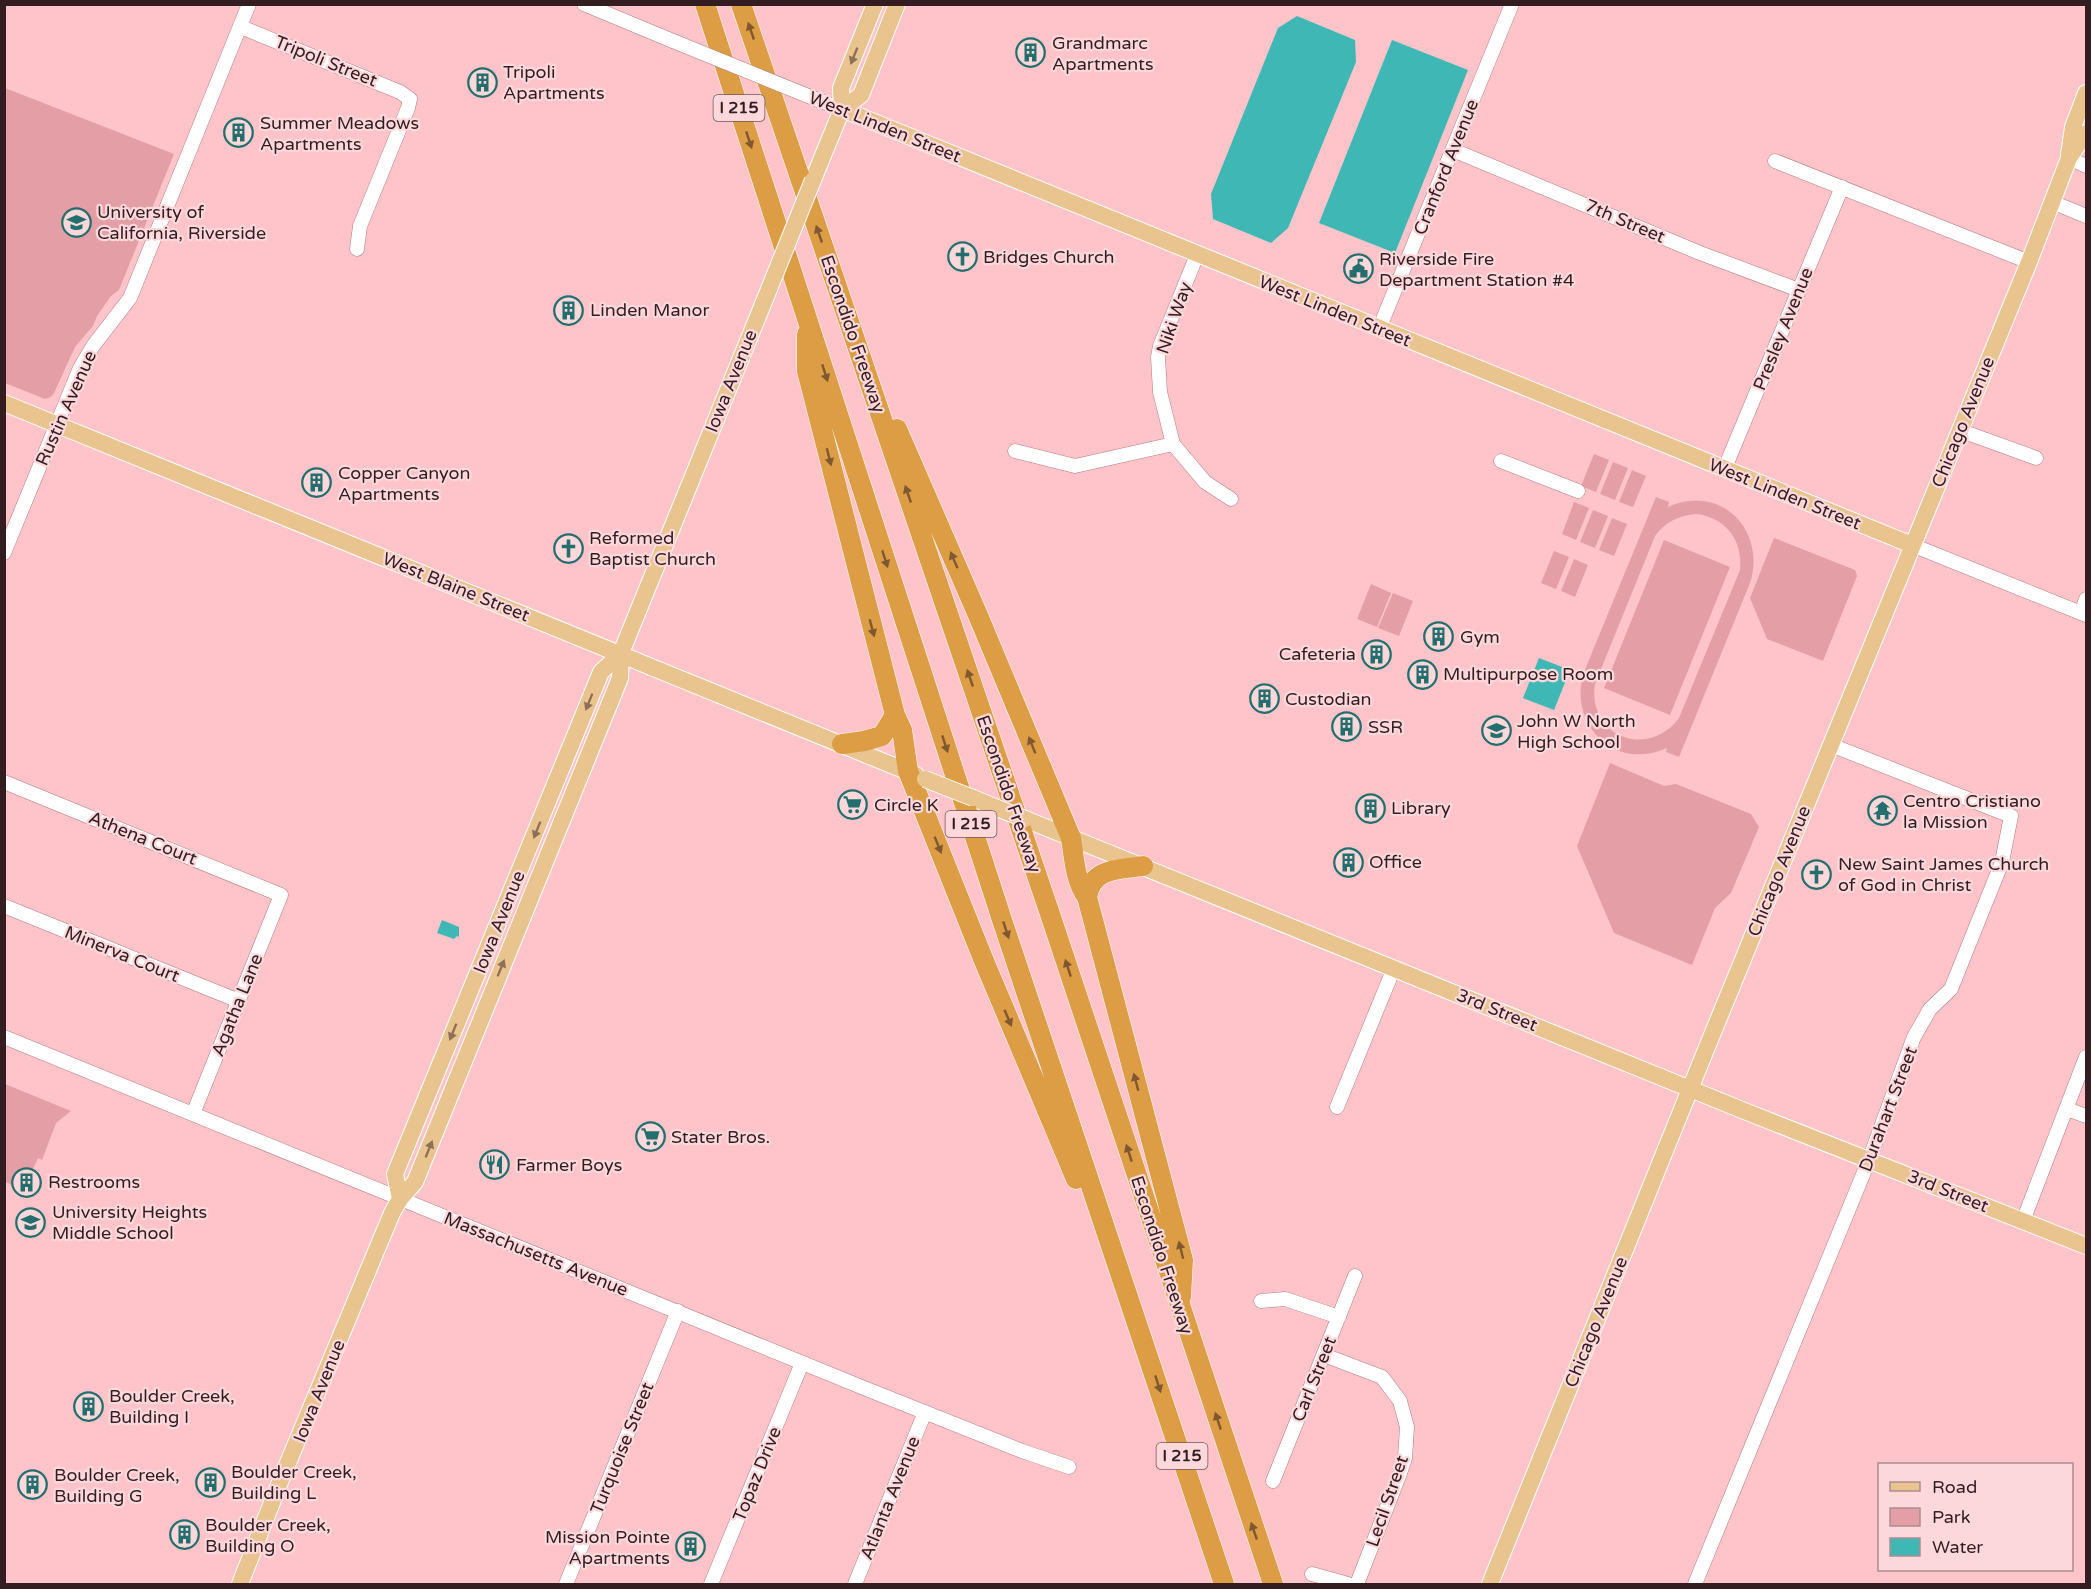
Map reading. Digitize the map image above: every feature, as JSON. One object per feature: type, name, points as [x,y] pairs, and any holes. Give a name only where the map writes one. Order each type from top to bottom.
[{"type":"highway","name":"Escondido Freeway","points":[[705,4],[1004,926],[1224,1584]]},
{"type":"highway","name":"Escondido Freeway","points":[[741,4],[1049,911],[1273,1584]]},
{"type":"highway","points":[[845,309],[964,581],[1064,835],[1082,890],[1087,897],[1183,1260],[1180,1308]]},
{"type":"highway","points":[[807,318],[807,371],[895,715],[984,961],[1139,1328]]},
{"type":"highway","points":[[842,744],[882,736],[895,715]]},
{"type":"highway","points":[[1087,897],[1089,886],[1100,875],[1109,871],[1143,866]]},
{"type":"main road","name":"Iowa Avenue","points":[[240,1584],[280,1482],[400,1199],[415,1182],[620,678],[621,653],[842,110],[841,88],[875,4]]},
{"type":"main road","name":"Iowa Avenue","points":[[842,110],[861,95],[897,4]]},
{"type":"main road","name":"Chicago Avenue","points":[[1490,1584],[2052,202],[2069,158],[2073,127],[2086,93]]},
{"type":"main road","name":"West Linden Street","points":[[842,110],[1912,546]]},
{"type":"main road","name":"Chicago Avenue","points":[[2069,158],[2086,134]]},
{"type":"main road","name":"West Blaine Street","points":[[4,403],[917,775]]},
{"type":"main road","name":"3rd Street","points":[[917,775],[1690,1089],[2086,1246]]},
{"type":"street","name":"Rustin Avenue","points":[[4,553],[87,355],[130,298],[249,4]]},
{"type":"street","name":"West Linden Street","points":[[584,4],[842,110]]},
{"type":"street","name":"Cranford Avenue","points":[[1379,329],[1512,4]]},
{"type":"street","name":"Tripoli Street","points":[[241,27],[400,92],[410,99],[360,226],[357,249]]},
{"type":"street","name":"7th Street","points":[[1453,150],[1700,253],[1799,290]]},
{"type":"street","points":[[2069,158],[2086,166]]},
{"type":"street","points":[[1775,161],[2028,262]]},
{"type":"street","name":"Presley Avenue","points":[[1724,470],[1842,187]]},
{"type":"street","points":[[2052,202],[2086,216]]},
{"type":"street","name":"Niki Way","points":[[1197,255],[1167,327],[1158,357],[1160,392],[1173,444],[1205,482],[1231,499]]},
{"type":"street","points":[[1959,430],[2036,458]]},
{"type":"street","points":[[1015,451],[1075,466],[1173,444]]},
{"type":"street","points":[[1501,460],[1578,491]]},
{"type":"street","name":"West Linden Street","points":[[1912,546],[2084,614]]},
{"type":"street","points":[[2084,614],[2086,598]]},
{"type":"street","name":"Durahart Street","points":[[1695,1584],[1869,1160],[1914,1037],[1930,1009],[1951,989],[2002,862],[2011,816],[1831,745]]},
{"type":"street","name":"Athena Court","points":[[4,782],[281,895]]},
{"type":"street","name":"Agatha Lane","points":[[194,1114],[281,895]]},
{"type":"street","name":"Minerva Court","points":[[4,906],[239,1001]]},
{"type":"street","points":[[1337,1107],[1394,968]]},
{"type":"street","name":"Massachusetts Avenue","points":[[4,1037],[802,1363],[1069,1467]]},
{"type":"street","points":[[2023,1221],[2086,1057]]},
{"type":"street","points":[[2067,1109],[2086,1116]]},
{"type":"street","name":"Carl Street","points":[[1273,1481],[1355,1276]]},
{"type":"street","points":[[1261,1301],[1286,1299],[1339,1317]]},
{"type":"street","name":"Turquoise Street","points":[[566,1584],[678,1311]]},
{"type":"street","name":"Lecil Street","points":[[1324,1355],[1382,1377],[1400,1401],[1407,1427],[1405,1458],[1356,1584]]},
{"type":"street","name":"Topaz Drive","points":[[711,1584],[802,1363]]},
{"type":"street","name":"Atlanta Avenue","points":[[855,1584],[925,1412]]},
{"type":"street","points":[[1312,1574],[1348,1584]]},
{"type":"green space","name":"University of California, Riverside","points":[[5,88],[174,154],[119,290],[111,296],[93,326],[75,347],[54,393],[45,399],[5,383]]},
{"type":"green space","points":[[1594,454],[1609,460],[1596,492],[1581,486]]},
{"type":"green space","points":[[1613,462],[1628,468],[1615,500],[1600,494]]},
{"type":"green space","points":[[1632,470],[1646,476],[1633,507],[1619,502]]},
{"type":"green space","points":[[1656,497],[1669,502],[1668,507],[1687,501],[1705,501],[1735,516],[1745,529],[1752,545],[1753,564],[1750,583],[1679,757],[1666,752],[1667,748],[1648,754],[1630,754],[1613,748],[1600,738],[1589,725],[1582,709],[1581,691],[1584,672]],"holes":[[[1698,514],[1725,526],[1736,541],[1740,570],[1679,718],[1666,731],[1652,738],[1637,739],[1622,736],[1610,729],[1600,717],[1595,702],[1595,684],[1655,536],[1664,526],[1679,517]]]},
{"type":"green space","points":[[1574,502],[1589,508],[1576,540],[1562,534]]},
{"type":"green space","points":[[1593,510],[1608,516],[1595,548],[1580,542]]},
{"type":"green space","points":[[1612,518],[1627,524],[1614,556],[1599,550]]},
{"type":"green space","points":[[1774,538],[1855,570],[1857,576],[1823,661],[1767,639],[1750,598]]},
{"type":"green space","points":[[1664,540],[1730,567],[1670,715],[1604,688]]},
{"type":"green space","points":[[1554,551],[1569,557],[1556,589],[1541,583]]},
{"type":"green space","points":[[1574,559],[1588,565],[1575,597],[1561,591]]},
{"type":"green space","points":[[1371,584],[1391,593],[1377,627],[1357,619]]},
{"type":"green space","points":[[1393,593],[1413,601],[1399,636],[1378,628]]},
{"type":"green space","points":[[1610,763],[1664,786],[1676,784],[1751,814],[1759,827],[1731,893],[1715,908],[1692,965],[1614,933],[1577,846]]},
{"type":"green space","points":[[5,1084],[71,1111],[56,1123],[42,1160],[38,1158],[28,1180],[20,1177],[15,1186],[5,1182]]},
{"type":"water","points":[[1297,16],[1355,40],[1356,62],[1288,228],[1271,243],[1213,219],[1211,194],[1278,28]]},
{"type":"water","points":[[1392,40],[1468,70],[1395,253],[1319,223]]},
{"type":"water","points":[[1539,658],[1570,670],[1554,710],[1523,698]]},
{"type":"water","points":[[442,920],[459,927],[459,937],[454,939],[437,933]]},
{"type":"place","name":"Grandmarc Apartments","points":[[1031,53]]},
{"type":"place","name":"Tripoli Apartments","points":[[482,82]]},
{"type":"place","name":"Summer Meadows Apartments","points":[[239,133]]},
{"type":"place","name":"University of California, Riverside","points":[[76,222]]},
{"type":"place","name":"Bridges Church","points":[[962,257]]},
{"type":"place","name":"Riverside Fire Department Station #4","points":[[1358,269]]},
{"type":"place","name":"Linden Manor","points":[[569,310]]},
{"type":"place","name":"Copper Canyon Apartments","points":[[317,483]]},
{"type":"place","name":"Reformed Baptist Church","points":[[568,548]]},
{"type":"place","name":"Gym","points":[[1439,637]]},
{"type":"place","name":"Cafeteria","points":[[1377,654]]},
{"type":"place","name":"Multipurpose Room","points":[[1422,674]]},
{"type":"place","name":"Custodian","points":[[1264,699]]},
{"type":"place","name":"SSR","points":[[1347,727]]},
{"type":"place","name":"John W North High School","points":[[1496,731]]},
{"type":"place","name":"Circle K","points":[[853,805]]},
{"type":"place","name":"Library","points":[[1370,808]]},
{"type":"place","name":"Centro Cristiano la Mission","points":[[1882,811]]},
{"type":"place","name":"Office","points":[[1348,862]]},
{"type":"place","name":"New Saint James Church of God in Christ","points":[[1817,874]]},
{"type":"place","name":"Stater Bros.","points":[[650,1137]]},
{"type":"place","name":"Farmer Boys","points":[[495,1165]]},
{"type":"place","name":"Restrooms","points":[[27,1182]]},
{"type":"place","name":"University Heights Middle School","points":[[31,1222]]},
{"type":"place","name":"Boulder Creek, Building I","points":[[88,1406]]},
{"type":"place","name":"Boulder Creek, Building L","points":[[210,1482]]},
{"type":"place","name":"Boulder Creek, Building G","points":[[33,1485]]},
{"type":"place","name":"Boulder Creek, Building O","points":[[184,1535]]},
{"type":"place","name":"Mission Pointe Apartments","points":[[691,1547]]}]
